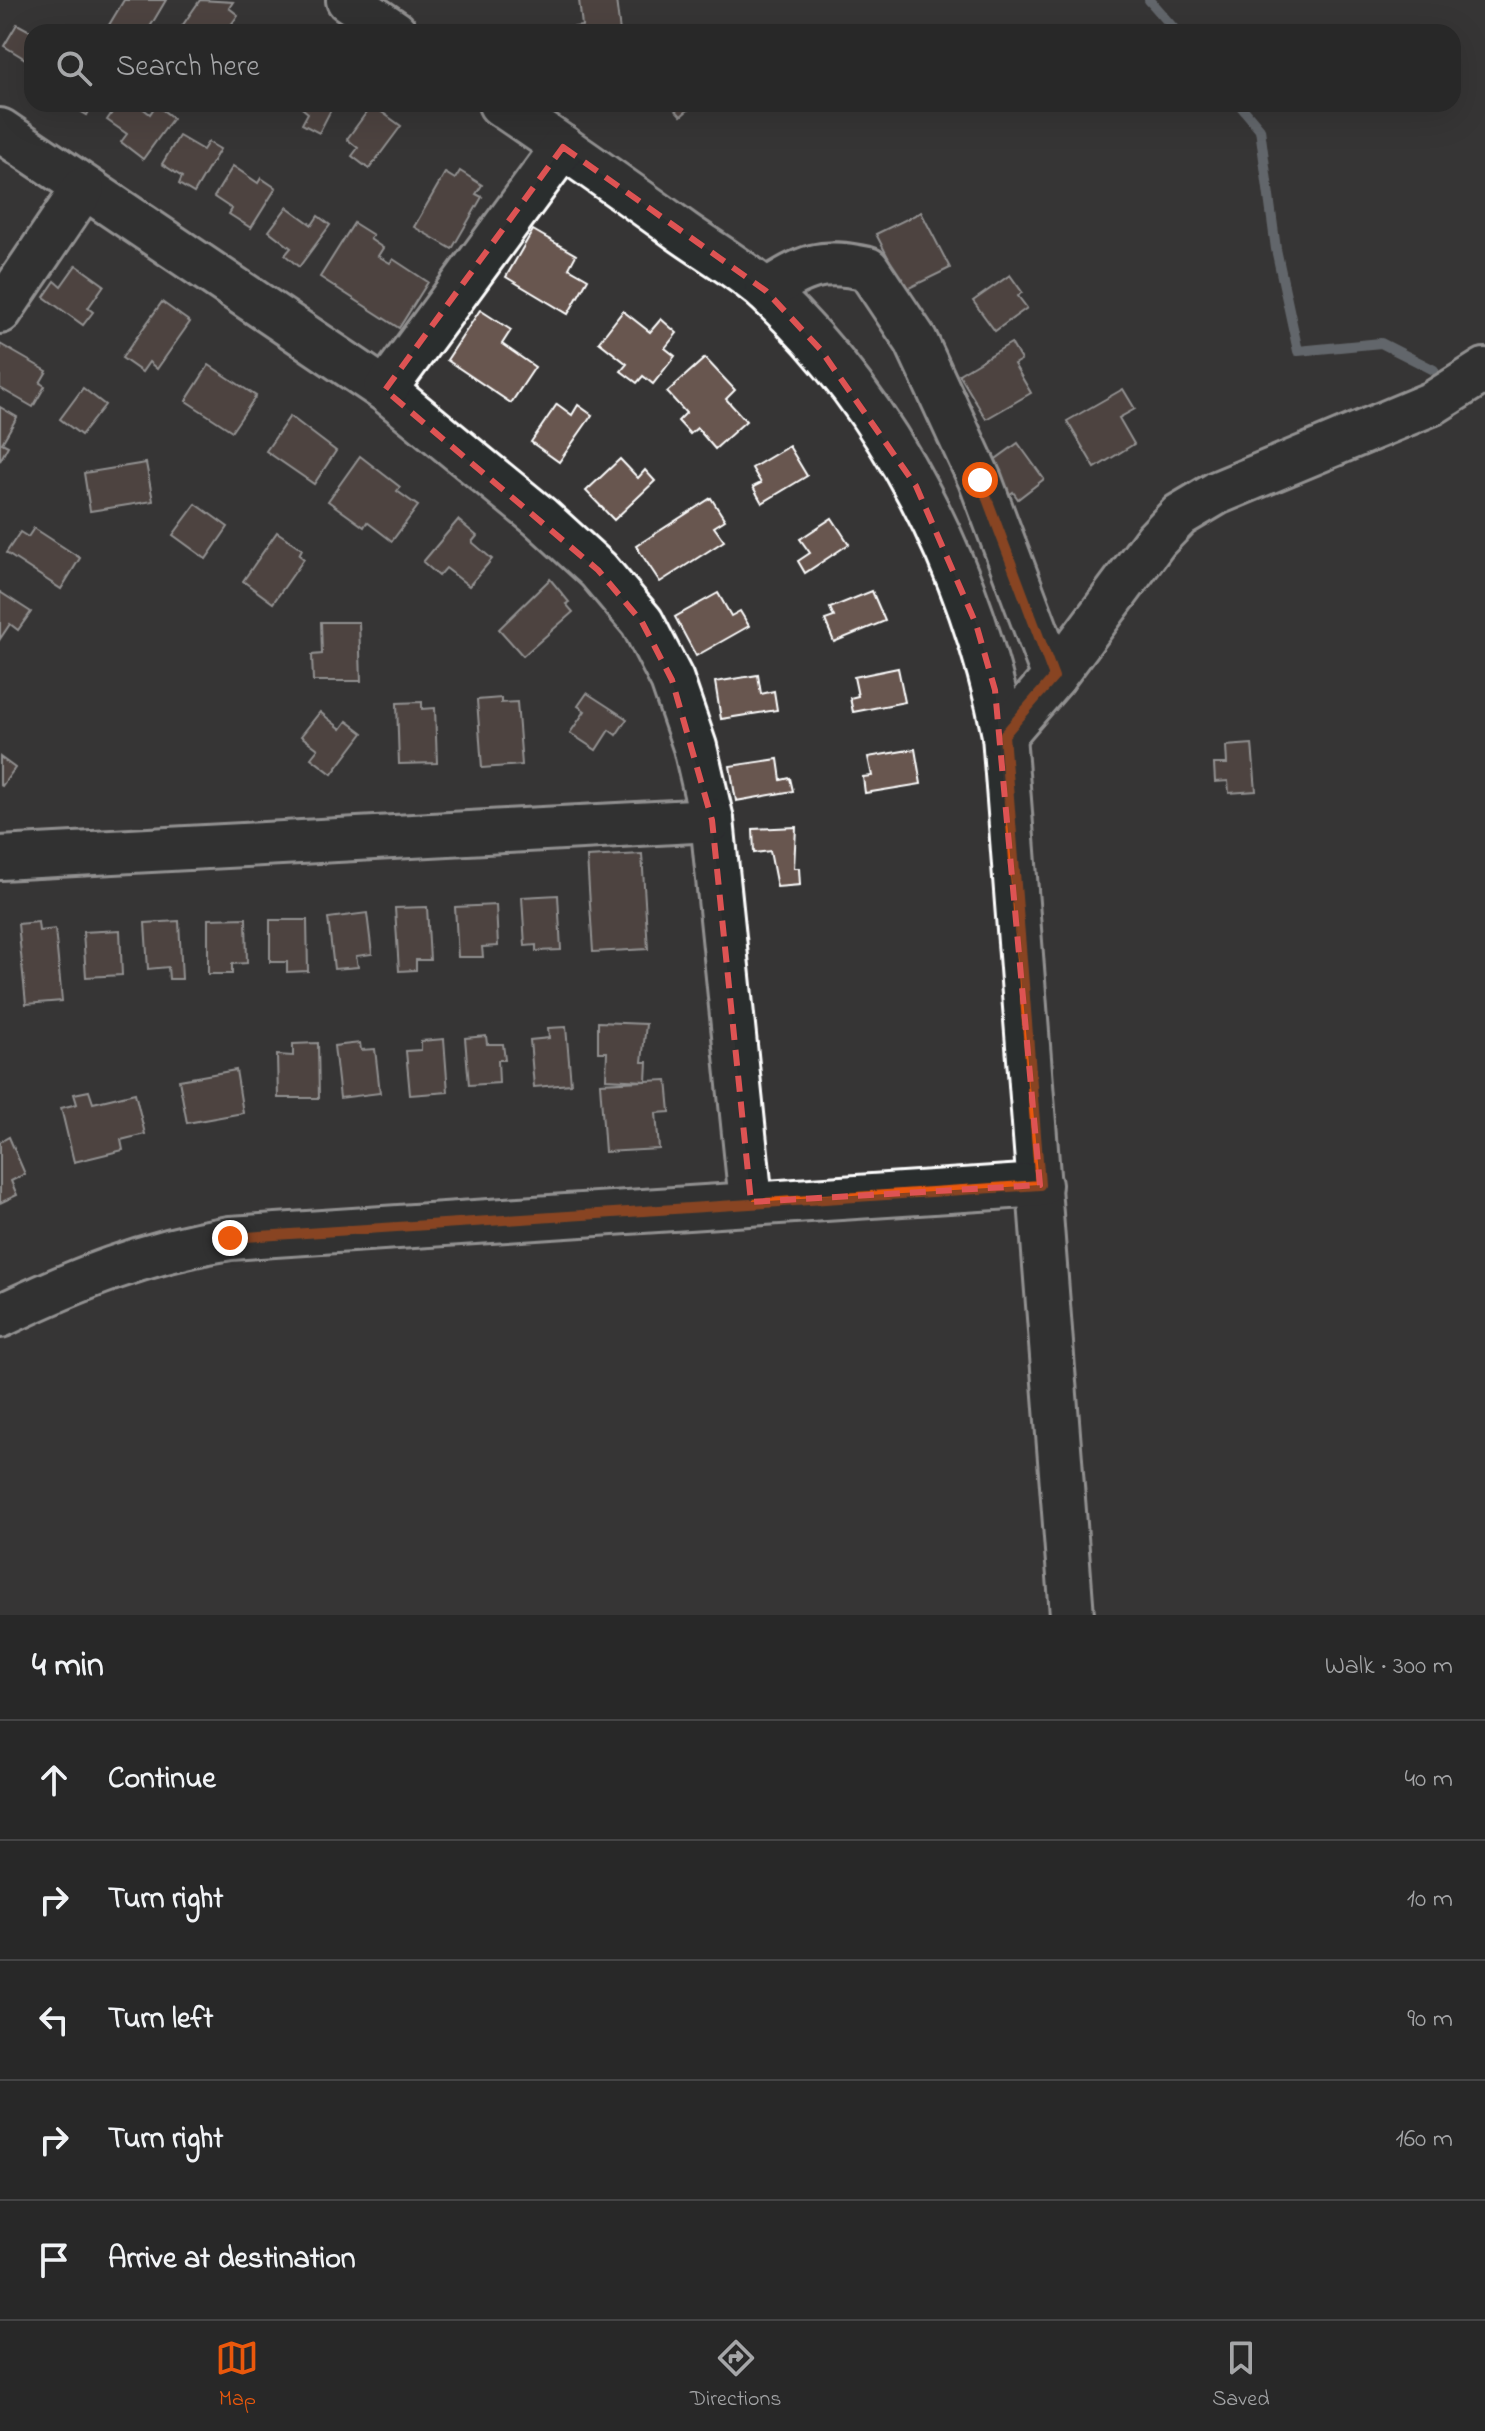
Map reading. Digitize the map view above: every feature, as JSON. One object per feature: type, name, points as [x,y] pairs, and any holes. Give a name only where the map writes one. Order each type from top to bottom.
[{"type":"street","points":[[348,0],[383,24]]},
{"type":"street","points":[[512,112],[766,291],[820,349],[877,424],[916,486],[976,624],[1004,735],[1072,1615]]},
{"type":"street","points":[[0,130],[83,189],[385,390],[540,517],[598,570],[642,622],[672,680],[695,747],[712,820],[751,1202]]},
{"type":"street","points":[[385,390],[563,147]]},
{"type":"street","points":[[0,312],[83,189]]},
{"type":"street","points":[[766,291],[806,266],[838,262],[868,269],[916,341],[980,480],[1054,677]]},
{"type":"street","points":[[1004,735],[1054,677],[1148,550],[1180,515],[1217,493],[1433,403],[1485,370]]},
{"type":"street","points":[[0,858],[712,820]]},
{"type":"street","points":[[0,1316],[111,1266],[169,1248],[230,1238],[1040,1185]]},
{"type":"highlighted area","points":[[563,147],[766,291],[820,349],[916,486],[976,624],[995,690],[1040,1185],[751,1202],[712,820],[672,680],[642,622],[598,570],[385,390]]},
{"type":"building","points":[[124,0],[166,0],[152,24],[110,24]]},
{"type":"building","points":[[200,0],[233,2],[229,8],[238,15],[232,24],[184,24]]},
{"type":"building","points":[[579,0],[616,0],[619,24],[582,24]]},
{"type":"building","points":[[17,24],[24,28],[24,58],[4,46]]},
{"type":"building","points":[[112,112],[165,112],[173,118],[143,159],[121,142],[127,134],[107,120]]},
{"type":"building","points":[[330,112],[319,133],[302,124],[308,113]]},
{"type":"building","points":[[367,112],[382,112],[401,126],[369,169],[352,156],[358,148],[347,139]]},
{"type":"building","points":[[179,136],[203,150],[208,142],[220,149],[194,193],[179,184],[182,177],[162,164]]},
{"type":"building","points":[[233,166],[258,183],[261,178],[276,188],[251,228],[229,214],[232,209],[214,197]]},
{"type":"building","points":[[460,171],[482,185],[476,194],[482,197],[452,249],[414,227],[445,173],[455,179]]},
{"type":"building","points":[[287,207],[312,225],[318,216],[330,225],[299,267],[285,255],[291,248],[269,231]]},
{"type":"building","points":[[921,212],[950,268],[905,290],[876,234]]},
{"type":"building","points":[[354,223],[373,235],[370,239],[383,248],[378,256],[390,263],[393,259],[428,282],[399,328],[320,277]]},
{"type":"building","points":[[533,230],[576,255],[569,268],[588,279],[568,314],[506,277]]},
{"type":"building","points":[[76,265],[104,285],[88,308],[93,312],[83,325],[44,297],[55,281],[61,286]]},
{"type":"building","points":[[1010,275],[1022,292],[1018,296],[1027,308],[995,331],[973,301]]},
{"type":"building","points":[[162,302],[190,322],[157,369],[149,362],[142,372],[122,358]]},
{"type":"building","points":[[480,310],[511,330],[502,344],[535,367],[511,403],[447,360]]},
{"type":"building","points":[[623,311],[650,332],[661,319],[677,333],[665,348],[675,356],[653,384],[643,376],[637,383],[621,371],[627,364],[599,342]]},
{"type":"building","points":[[1011,343],[1021,360],[1014,364],[1031,393],[986,419],[959,374]]},
{"type":"building","points":[[0,344],[47,371],[40,383],[45,386],[33,407],[0,388]]},
{"type":"building","points":[[705,358],[735,390],[726,399],[746,421],[715,449],[697,428],[690,434],[678,421],[686,413],[667,392]]},
{"type":"building","points":[[209,365],[256,396],[232,431],[186,401]]},
{"type":"building","points":[[83,388],[105,405],[81,435],[60,419]]},
{"type":"building","points":[[1123,389],[1135,409],[1119,418],[1134,444],[1095,468],[1067,421]]},
{"type":"building","points":[[557,404],[572,415],[578,405],[592,415],[559,462],[531,442]]},
{"type":"building","points":[[0,407],[17,417],[2,443],[8,446],[0,461]]},
{"type":"building","points":[[290,416],[336,451],[314,484],[266,451]]},
{"type":"building","points":[[1018,443],[1044,479],[1018,499],[1013,492],[1000,502],[989,464]]},
{"type":"building","points":[[789,446],[807,476],[762,503],[753,487],[761,483],[752,468]]},
{"type":"building","points":[[360,456],[400,487],[397,491],[418,506],[392,541],[367,522],[364,527],[328,501]]},
{"type":"building","points":[[620,459],[638,478],[645,470],[655,481],[614,520],[586,491]]},
{"type":"building","points":[[146,463],[153,501],[90,511],[84,473]]},
{"type":"building","points":[[711,498],[725,520],[714,527],[724,541],[660,582],[636,546]]},
{"type":"building","points":[[196,504],[228,527],[206,559],[173,535]]},
{"type":"building","points":[[832,518],[849,544],[805,573],[798,561],[810,553],[800,539]]},
{"type":"building","points":[[458,520],[477,536],[472,542],[492,559],[469,586],[446,568],[439,576],[423,562]]},
{"type":"building","points":[[34,528],[80,558],[61,589],[6,553],[20,532],[28,537]]},
{"type":"building","points":[[277,532],[302,549],[299,555],[304,559],[273,603],[243,581]]},
{"type":"building","points":[[550,579],[569,602],[566,604],[573,612],[523,656],[499,629]]},
{"type":"building","points":[[872,591],[885,621],[834,642],[825,620],[834,617],[830,608]]},
{"type":"building","points":[[0,592],[31,612],[18,630],[10,624],[0,639]]},
{"type":"building","points":[[718,593],[731,616],[740,611],[749,626],[696,656],[675,617]]},
{"type":"building","points":[[321,622],[359,622],[361,681],[313,681],[312,655],[322,654]]},
{"type":"building","points":[[898,668],[905,702],[853,712],[850,698],[858,696],[854,677]]},
{"type":"building","points":[[758,675],[761,694],[774,691],[777,710],[721,719],[715,682]]},
{"type":"building","points":[[587,693],[627,719],[616,735],[609,730],[596,750],[570,733],[585,711],[578,706]]},
{"type":"building","points":[[501,698],[501,703],[517,702],[522,765],[482,768],[477,700]]},
{"type":"building","points":[[422,702],[422,709],[435,708],[437,763],[399,764],[397,703]]},
{"type":"building","points":[[320,712],[341,729],[347,721],[363,733],[332,774],[311,758],[318,749],[301,736]]},
{"type":"building","points":[[1252,744],[1256,791],[1229,793],[1228,781],[1215,782],[1214,764],[1227,764],[1226,746]]},
{"type":"building","points":[[915,749],[921,784],[865,793],[863,777],[872,776],[868,757]]},
{"type":"building","points":[[0,757],[15,768],[2,786],[0,785]]},
{"type":"building","points":[[778,759],[781,780],[790,778],[793,791],[736,801],[730,766]]},
{"type":"building","points":[[796,827],[794,868],[799,868],[800,885],[777,887],[770,851],[754,853],[753,829]]},
{"type":"building","points":[[642,854],[648,949],[593,952],[587,857]]},
{"type":"building","points":[[558,895],[561,950],[536,951],[536,945],[525,946],[522,897]]},
{"type":"building","points":[[496,905],[498,946],[482,947],[483,957],[458,957],[455,907]]},
{"type":"building","points":[[427,907],[430,960],[416,960],[416,970],[399,971],[395,908]]},
{"type":"building","points":[[367,913],[372,954],[356,956],[358,967],[334,969],[328,918]]},
{"type":"building","points":[[246,918],[247,963],[232,964],[232,974],[208,974],[208,919]]},
{"type":"building","points":[[270,920],[307,920],[308,971],[287,972],[287,962],[270,962]]},
{"type":"building","points":[[179,921],[182,979],[169,979],[168,967],[148,969],[145,923]]},
{"type":"building","points":[[38,922],[39,931],[55,929],[62,1001],[26,1004],[18,924]]},
{"type":"building","points":[[120,930],[122,975],[86,977],[83,932]]},
{"type":"building","points":[[598,1022],[646,1024],[642,1062],[647,1062],[646,1081],[606,1079],[607,1052],[598,1052]]},
{"type":"building","points":[[566,1027],[571,1084],[534,1087],[530,1040],[549,1038],[548,1028]]},
{"type":"building","points":[[486,1036],[487,1044],[503,1044],[505,1060],[498,1060],[499,1083],[469,1085],[465,1038]]},
{"type":"building","points":[[444,1039],[448,1092],[410,1095],[406,1051],[421,1050],[421,1041]]},
{"type":"building","points":[[318,1043],[319,1098],[278,1098],[277,1055],[293,1056],[293,1044]]},
{"type":"building","points":[[360,1043],[361,1050],[375,1049],[380,1093],[340,1098],[334,1046]]},
{"type":"building","points":[[236,1070],[243,1113],[187,1123],[179,1080]]},
{"type":"building","points":[[667,1080],[670,1112],[656,1113],[659,1149],[605,1152],[600,1083]]},
{"type":"building","points":[[89,1091],[93,1103],[135,1093],[145,1134],[121,1140],[123,1150],[74,1162],[61,1108],[77,1104],[74,1094]]},
{"type":"building","points":[[9,1137],[25,1174],[11,1181],[17,1195],[0,1203],[0,1142]]},
{"type":"waterway","points":[[1149,0],[1170,24]]},
{"type":"waterway","points":[[1246,112],[1260,129],[1276,249],[1298,351],[1381,343],[1434,370]]},
{"type":"route","points":[[230,1238],[1040,1185],[1004,735],[1054,677],[980,480]]}]
